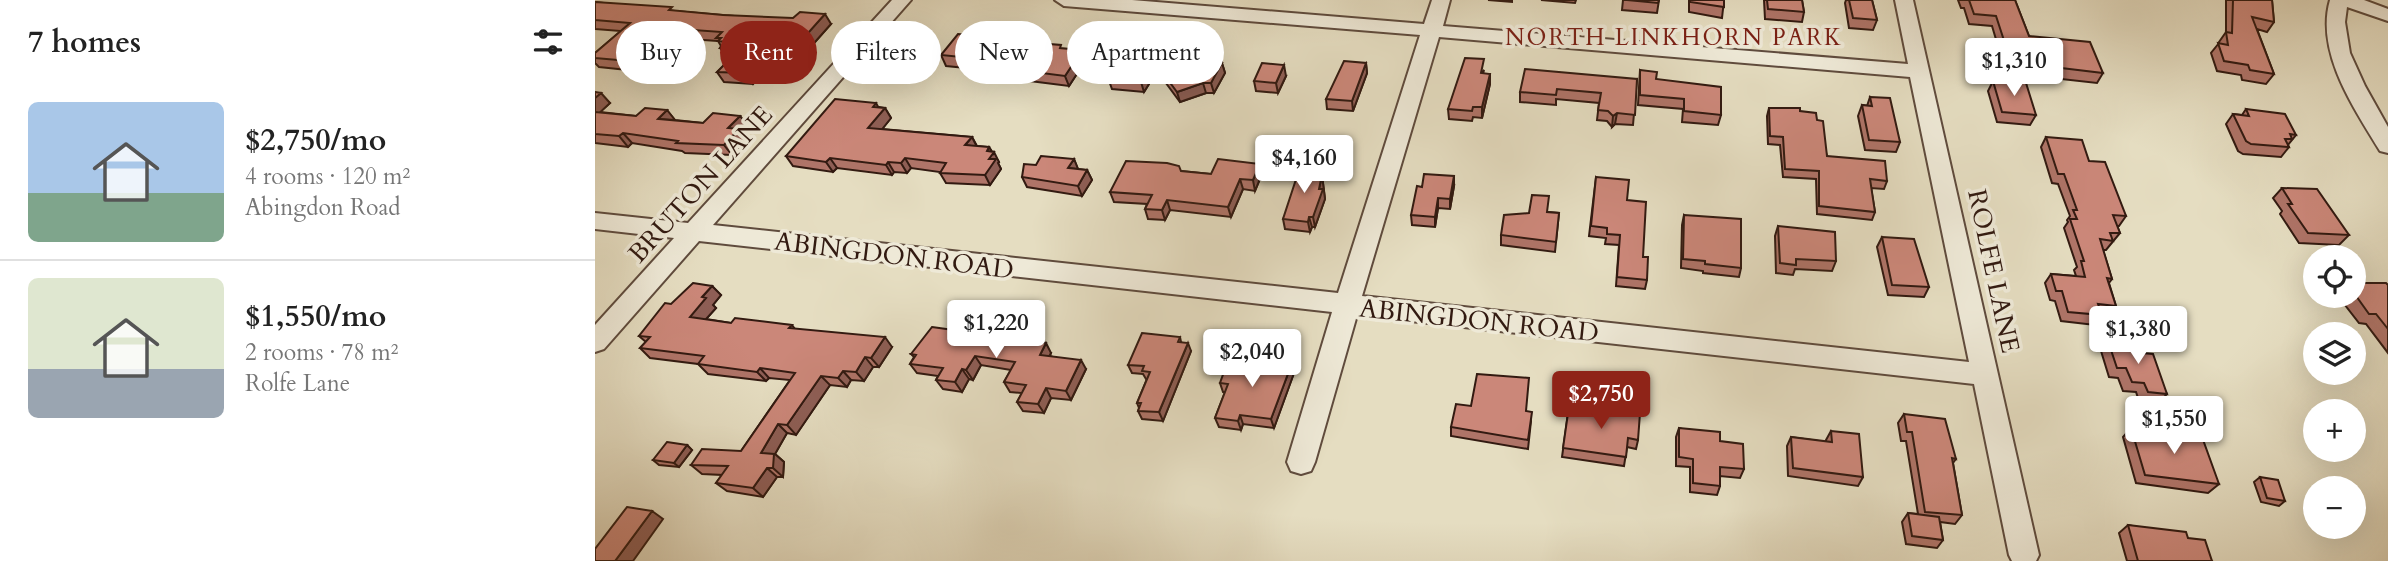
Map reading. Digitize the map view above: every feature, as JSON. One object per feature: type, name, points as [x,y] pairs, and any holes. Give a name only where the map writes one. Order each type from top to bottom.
[{"type":"street","name":"BRUTON LANE","points":[[595,342],[902,0]]},
{"type":"street","points":[[1064,0],[1920,71]]},
{"type":"street","points":[[1301,462],[1441,0]]},
{"type":"street","name":"ROLFE LANE","points":[[1905,0],[2024,555]]},
{"type":"street","points":[[2339,0],[2335,22],[2341,54],[2388,146]]},
{"type":"street","points":[[2346,0],[2388,15]]},
{"type":"street","name":"ABINGDON ROAD","points":[[595,221],[1987,376]]},
{"type":"building","points":[[1627,0],[1659,0],[1658,3]]},
{"type":"building","points":[[1724,0],[1724,7],[1690,2]]},
{"type":"building","points":[[1767,0],[1802,0],[1804,12],[1768,9]]},
{"type":"building","points":[[1849,0],[1872,0],[1877,20],[1853,18]]},
{"type":"building","points":[[1969,0],[2015,0],[2029,36],[2090,42],[2103,73],[2011,62],[1996,16],[1974,14]]},
{"type":"building","points":[[2233,0],[2272,0],[2274,22],[2252,17],[2274,74],[2250,70],[2248,65],[2224,61],[2218,43],[2228,45],[2226,32],[2232,33]]},
{"type":"building","points":[[595,2],[672,7],[669,10],[723,15],[793,18],[800,12],[825,14],[817,23],[720,21],[720,32],[706,31],[706,21],[595,20]]},
{"type":"building","points":[[616,35],[616,60],[595,58],[595,53]]},
{"type":"building","points":[[955,38],[955,56],[941,55]]},
{"type":"building","points":[[1053,44],[1067,49],[1065,76],[1053,74]]},
{"type":"building","points":[[1465,58],[1484,59],[1481,73],[1490,74],[1482,107],[1473,107],[1472,111],[1448,109]]},
{"type":"building","points":[[1344,61],[1366,63],[1352,101],[1326,99]]},
{"type":"building","points":[[1262,63],[1284,65],[1276,83],[1254,81]]},
{"type":"building","points":[[1525,69],[1637,79],[1635,115],[1617,113],[1613,116],[1608,111],[1598,110],[1601,93],[1557,89],[1556,95],[1520,92]]},
{"type":"building","points":[[1640,70],[1657,72],[1656,79],[1721,87],[1721,115],[1684,111],[1684,99],[1640,95]]},
{"type":"building","points":[[1993,81],[2026,83],[2036,115],[2002,112]]},
{"type":"building","points":[[1171,84],[1200,84],[1177,92]]},
{"type":"building","points":[[1870,97],[1890,98],[1900,142],[1869,140],[1862,105],[1872,106]]},
{"type":"building","points":[[835,99],[876,103],[873,107],[885,108],[868,128],[972,137],[965,145],[989,147],[987,151],[994,152],[989,159],[996,159],[985,175],[940,173],[946,163],[905,158],[901,163],[888,162],[886,165],[830,158],[826,162],[786,156]]},
{"type":"building","points":[[645,108],[667,110],[658,119],[703,123],[713,113],[740,116],[728,128],[739,129],[724,145],[676,143],[678,141],[623,133],[619,136],[595,134],[595,112],[636,116]]},
{"type":"building","points":[[1769,108],[1800,108],[1800,111],[1816,113],[1817,120],[1823,121],[1827,156],[1885,161],[1887,181],[1870,179],[1875,212],[1819,206],[1819,171],[1785,169],[1783,137],[1770,136]]},
{"type":"building","points":[[2246,109],[2285,114],[2296,135],[2290,134],[2292,139],[2285,139],[2289,147],[2251,144],[2246,141],[2233,114],[2249,116]]},
{"type":"building","points":[[2046,137],[2082,140],[2089,161],[2105,162],[2126,216],[2113,215],[2120,233],[2110,233],[2113,241],[2100,239],[2112,279],[2107,278],[2116,306],[2098,304],[2102,315],[2068,312],[2062,291],[2056,291],[2051,274],[2085,277],[2081,261],[2084,261],[2070,219],[2077,219],[2073,210],[2077,210],[2064,174],[2058,174]]},
{"type":"building","points":[[1041,156],[1074,159],[1068,168],[1087,170],[1078,186],[1022,177],[1024,164],[1036,165]]},
{"type":"building","points":[[1218,159],[1260,164],[1253,180],[1240,179],[1228,207],[1167,200],[1162,210],[1145,209],[1152,195],[1110,192],[1126,161],[1167,163],[1179,166],[1181,171],[1211,174]]},
{"type":"building","points":[[1301,164],[1317,166],[1314,174],[1322,175],[1319,189],[1323,189],[1313,217],[1309,217],[1308,222],[1283,219]]},
{"type":"building","points":[[1424,174],[1454,176],[1450,199],[1438,198],[1435,217],[1411,215],[1417,186],[1422,187]]},
{"type":"building","points":[[1596,177],[1629,180],[1627,200],[1646,202],[1643,257],[1648,257],[1647,280],[1617,277],[1620,235],[1607,234],[1607,228],[1591,226]]},
{"type":"building","points":[[2282,188],[2317,189],[2349,235],[2308,233],[2288,204],[2292,204]]},
{"type":"building","points":[[1532,195],[1549,196],[1547,212],[1559,213],[1556,242],[1501,235],[1504,215],[1529,213]]},
{"type":"building","points":[[1684,215],[1741,219],[1741,268],[1683,259]]},
{"type":"building","points":[[1778,226],[1835,232],[1836,261],[1796,259],[1796,265],[1780,263]]},
{"type":"building","points":[[1882,237],[1914,239],[1929,287],[1892,285]]},
{"type":"building","points":[[693,283],[712,286],[690,317],[731,323],[735,318],[792,325],[789,328],[885,337],[871,358],[865,357],[856,372],[843,371],[838,378],[821,376],[787,425],[778,424],[761,453],[774,454],[773,468],[767,468],[753,488],[716,483],[728,466],[691,465],[702,449],[741,451],[795,373],[760,368],[757,372],[698,364],[704,356],[640,348],[650,337],[639,336],[665,303],[671,304]]},
{"type":"building","points":[[2366,283],[2386,283],[2388,329],[2376,314],[2369,314],[2365,308]]},
{"type":"building","points":[[932,327],[1046,343],[1040,355],[1081,360],[1066,391],[1046,388],[1038,404],[1017,402],[1026,385],[1004,382],[1015,362],[975,356],[966,370],[962,369],[955,382],[936,380],[943,368],[910,364],[916,355],[911,354]]},
{"type":"building","points":[[1142,333],[1180,337],[1178,342],[1188,343],[1159,412],[1138,411],[1141,403],[1137,403],[1150,372],[1142,371],[1144,366],[1128,365]]},
{"type":"building","points":[[2108,341],[2138,344],[2142,353],[2153,354],[2167,394],[2148,392],[2144,383],[2132,382],[2126,368],[2117,368]]},
{"type":"building","points":[[1229,358],[1257,363],[1292,363],[1271,419],[1240,415],[1238,421],[1215,418],[1228,384],[1220,383]]},
{"type":"building","points":[[1477,374],[1529,378],[1526,411],[1532,412],[1528,440],[1451,427],[1456,404],[1471,406]]},
{"type":"building","points":[[1569,406],[1640,413],[1638,440],[1628,438],[1626,457],[1563,448]]},
{"type":"building","points":[[1904,414],[1945,419],[1956,459],[1952,458],[1962,515],[1925,512],[1912,432],[1907,432]]},
{"type":"building","points":[[1679,428],[1720,432],[1720,441],[1743,444],[1744,469],[1720,467],[1720,486],[1693,483],[1693,459],[1679,457]]},
{"type":"building","points":[[2131,428],[2202,437],[2219,484],[2145,475]]},
{"type":"building","points":[[1831,431],[1859,434],[1863,477],[1793,468],[1791,437],[1832,442]]},
{"type":"building","points":[[667,442],[687,445],[674,463],[653,460]]},
{"type":"building","points":[[2260,477],[2278,480],[2285,501],[2267,498]]},
{"type":"building","points":[[627,507],[652,511],[615,561],[595,561],[595,549]]},
{"type":"building","points":[[1908,513],[1939,517],[1943,540],[1912,536]]},
{"type":"building","points":[[2128,525],[2186,532],[2188,538],[2205,540],[2212,561],[2138,561]]},
{"type":"district","name":"NORTH LINKHORN PARK","points":[[1674,37]]}]
